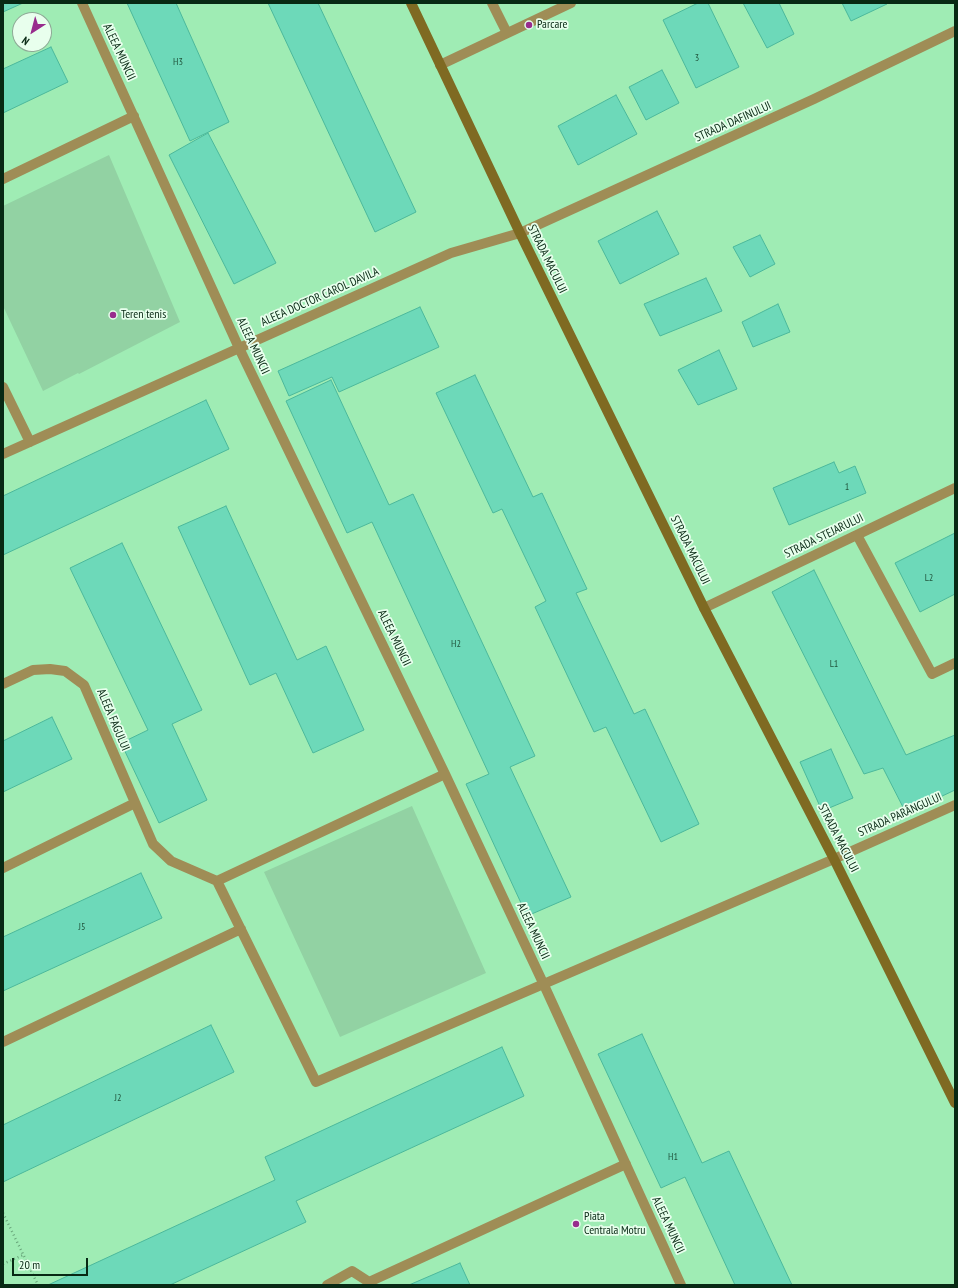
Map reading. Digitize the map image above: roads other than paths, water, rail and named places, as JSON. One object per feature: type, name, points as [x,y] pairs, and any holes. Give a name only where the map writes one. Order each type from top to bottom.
[{"type":"street","name":"ALEEA MUNCII","points":[[82,3],[239,348],[445,774],[544,984],[681,1285]]},
{"type":"street","name":"STRADA MACULUI","points":[[411,3],[520,233],[704,608],[834,859],[955,1103]]},
{"type":"street","points":[[492,3],[508,33]]},
{"type":"street","points":[[440,65],[568,4]]},
{"type":"street","name":"STRADA DAFINULUI","points":[[520,233],[814,99],[955,31]]},
{"type":"street","points":[[3,179],[134,116]]},
{"type":"street","name":"ALEEA DOCTOR CAROL DAVILA","points":[[3,454],[451,253],[520,233]]},
{"type":"street","points":[[3,387],[30,442]]},
{"type":"street","name":"STRADA STEJARULUI","points":[[704,608],[955,488]]},
{"type":"street","points":[[857,535],[932,674],[955,663]]},
{"type":"street","name":"ALEEA FAGULUI","points":[[3,684],[33,670],[50,670],[65,671],[84,685],[153,844],[171,861],[218,881]]},
{"type":"street","points":[[3,1042],[241,929],[218,881],[445,774]]},
{"type":"street","points":[[3,868],[135,803]]},
{"type":"street","name":"STRADA PARÂNGULUI","points":[[241,929],[316,1082],[834,859],[955,805]]},
{"type":"street","points":[[327,1285],[352,1271],[369,1282],[626,1164]]},
{"type":"place","name":"Parcare","points":[[529,25]]},
{"type":"place","name":"Teren tenis","points":[[113,315]]},
{"type":"place","name":"Piata Centrala Motru","points":[[576,1224]]}]
